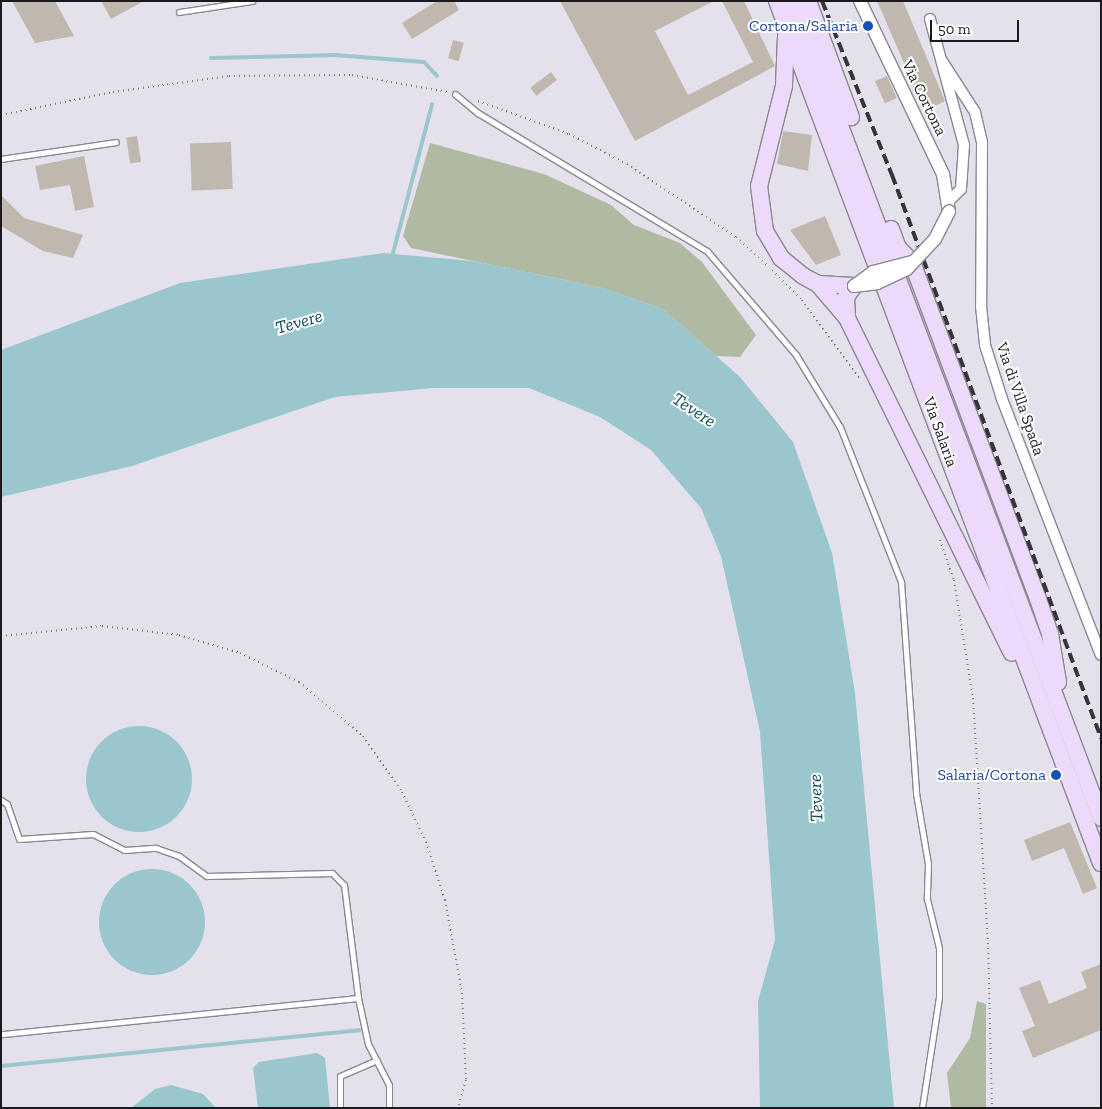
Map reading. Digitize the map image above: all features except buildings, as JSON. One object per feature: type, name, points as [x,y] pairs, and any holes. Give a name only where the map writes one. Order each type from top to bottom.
[{"type":"main road","points":[[808,1],[896,244],[912,262],[1049,628],[1069,733]]},
{"type":"main road","points":[[784,6],[787,67],[761,171],[760,207],[765,231],[778,254],[818,284],[847,318],[1046,717]]},
{"type":"main road","name":"Via Salaria","points":[[784,6],[1101,863]]},
{"type":"main road","name":"Via Salaria","points":[[784,6],[1101,818]]},
{"type":"main road","points":[[818,284],[854,286]]},
{"type":"main road","points":[[847,318],[846,297],[854,286]]},
{"type":"street","name":"Via Cortona","points":[[860,1],[943,174],[949,206]]},
{"type":"street","name":"Via di Villa Spada","points":[[930,19],[964,145],[961,189],[949,206]]},
{"type":"street","name":"Via di Villa Spada","points":[[942,61],[970,102],[981,137],[981,306],[986,345],[1002,399],[1101,655]]},
{"type":"street","points":[[854,286],[873,272],[912,262],[933,242],[949,206]]},
{"type":"lane","points":[[180,12],[252,1]]},
{"type":"lane","points":[[456,94],[478,114],[707,251],[796,355],[840,427],[901,582],[916,793],[928,864],[926,899],[939,948],[939,997],[922,1108]]},
{"type":"lane","points":[[1,159],[116,142]]},
{"type":"lane","points":[[1,800],[8,804],[19,839],[93,834],[124,850],[156,848],[179,856],[207,876],[332,873],[344,885],[358,998],[368,1044],[389,1084],[388,1108]]},
{"type":"lane","points":[[1,1034],[358,998]]},
{"type":"lane","points":[[340,1108],[340,1076],[377,1060]]},
{"type":"path","points":[[1,115],[113,92],[229,76],[352,75],[456,94],[569,134],[627,164],[728,232],[802,300],[864,386]]},
{"type":"path","points":[[938,534],[954,580],[974,698],[988,943],[992,1108]]},
{"type":"path","points":[[1,636],[102,626],[179,635],[240,654],[299,682],[363,736],[406,800],[426,842],[445,900],[462,993],[466,1080],[458,1108]]},
{"type":"green space","points":[[430,143],[544,174],[611,205],[634,225],[680,243],[702,262],[756,335],[740,357],[716,356],[663,309],[602,288],[411,248],[403,236]]},
{"type":"green space","points":[[977,1001],[986,1004],[986,1108],[951,1108],[947,1073],[970,1038]]},
{"type":"water","name":"Tevere","points":[[383,253],[473,261],[602,288],[663,309],[740,377],[793,442],[832,553],[855,693],[894,1108],[760,1108],[758,1001],[775,940],[760,732],[721,556],[701,508],[651,450],[600,417],[529,388],[434,388],[335,397],[132,466],[1,497],[1,350],[180,283]]},
{"type":"water","points":[[139,726],[159,730],[176,742],[188,759],[192,779],[188,799],[176,816],[159,828],[139,832],[119,828],[102,816],[90,799],[86,779],[90,759],[102,742],[119,730]]},
{"type":"water","points":[[152,869],[172,873],[189,885],[201,902],[205,922],[201,942],[189,959],[172,971],[152,975],[132,971],[115,959],[103,942],[99,922],[103,902],[115,885],[132,873]]},
{"type":"water","points":[[317,1053],[325,1058],[330,1108],[258,1108],[253,1068],[259,1062]]},
{"type":"water","points":[[171,1085],[203,1094],[216,1108],[131,1108],[155,1089]]},
{"type":"waterway","points":[[211,58],[335,55],[424,62],[437,76]]},
{"type":"waterway","points":[[392,257],[432,104]]},
{"type":"waterway","points":[[1,1066],[359,1030]]},
{"type":"railway","points":[[822,1],[892,175],[1101,738]]},
{"type":"place","name":"Cortona/Salaria","points":[[868,26]]},
{"type":"place","name":"Salaria/Cortona","points":[[1056,775]]}]
